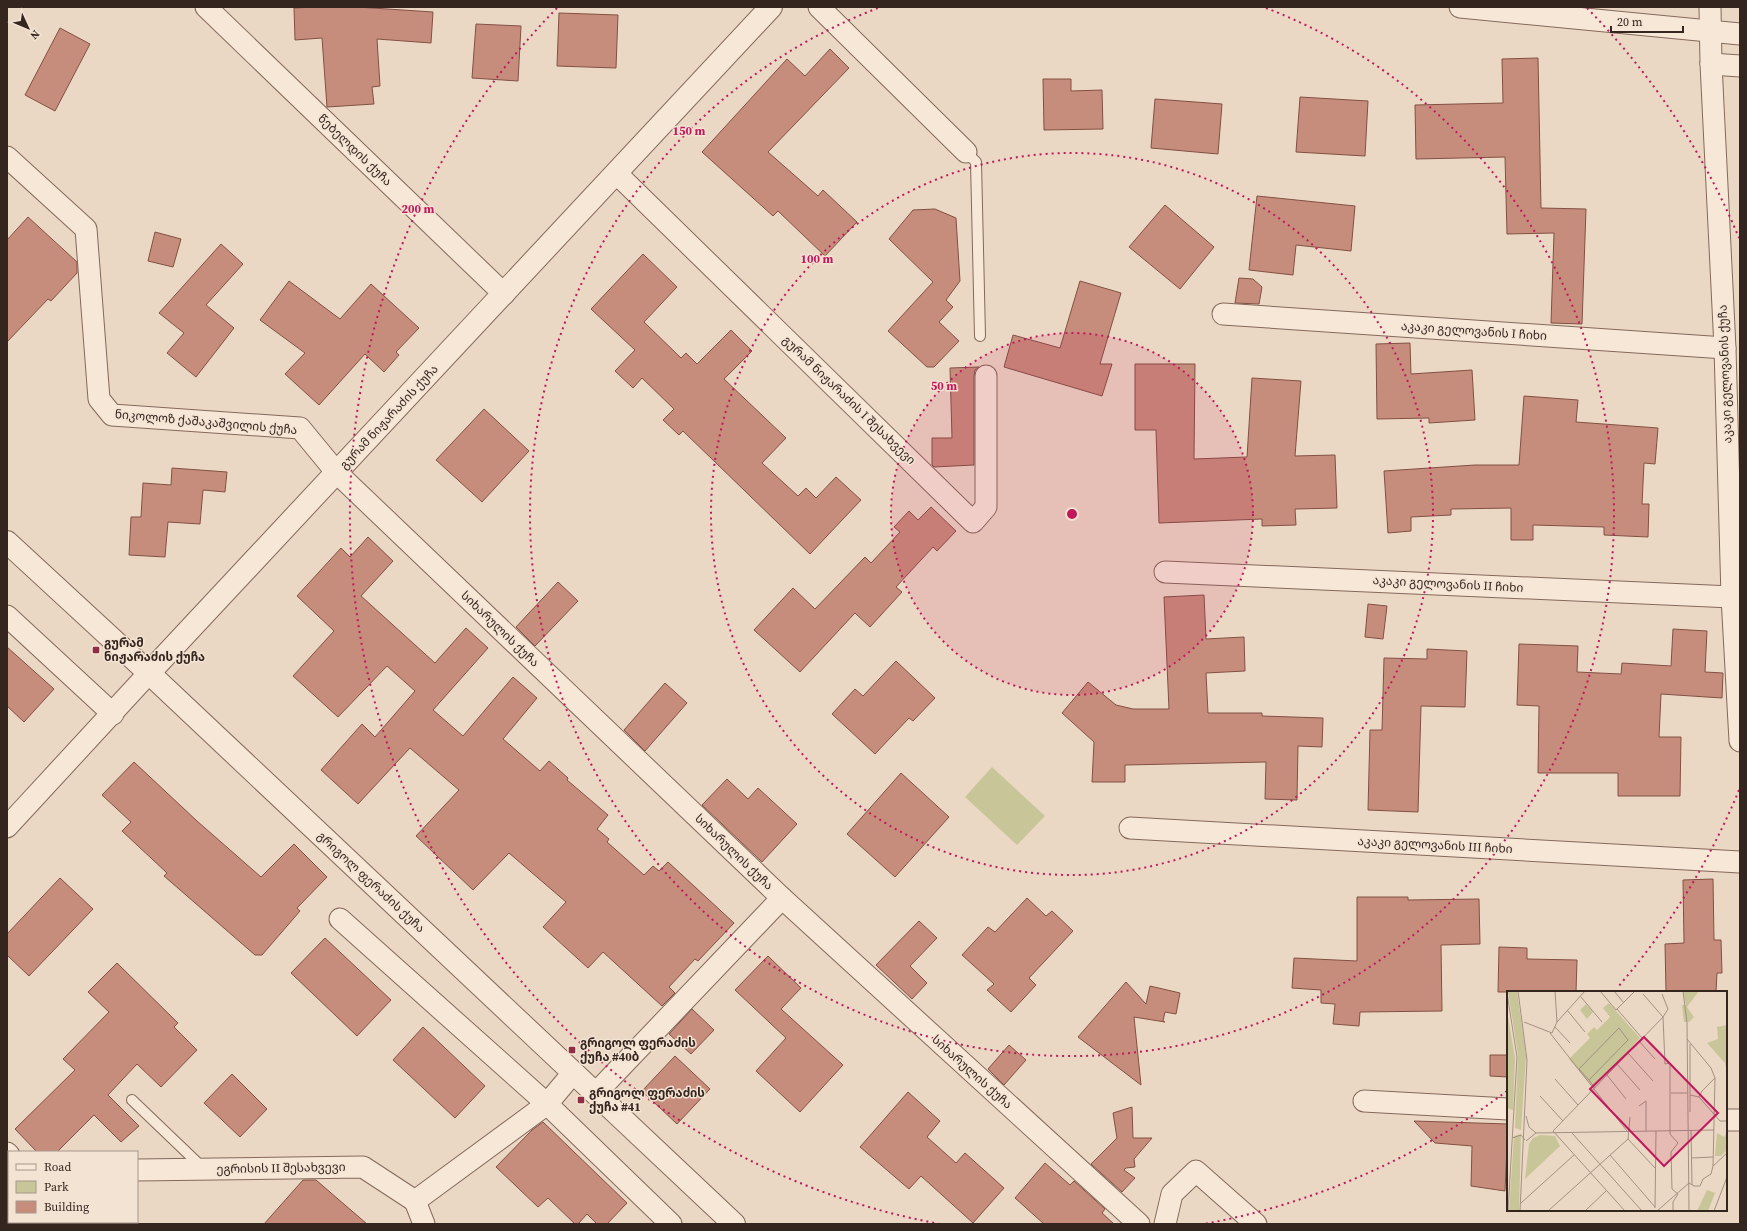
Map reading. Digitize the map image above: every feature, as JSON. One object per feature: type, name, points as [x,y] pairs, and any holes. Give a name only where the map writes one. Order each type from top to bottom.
[{"type":"street","name":"წებელდის ქუჩა","points":[[206,7],[504,294]]},
{"type":"street","name":"გურამ ნიჟარაძის ქუჩა","points":[[7,827],[771,7]]},
{"type":"street","points":[[819,7],[966,152]]},
{"type":"street","points":[[1460,7],[1740,34]]},
{"type":"street","name":"აკაკი გელოვანის ქუჩა","points":[[1710,7],[1711,64],[1725,348],[1732,597],[1740,741]]},
{"type":"street","points":[[1711,64],[1740,66]]},
{"type":"street","name":"ნიკოლოზ ქაშაკაშვილის ქუჩა","points":[[7,157],[86,229],[99,399],[112,415],[300,428],[337,473]]},
{"type":"street","name":"გურამ ნიჟარაძის I შესახვევი","points":[[616,173],[973,522],[986,507],[986,376]]},
{"type":"street","name":"აკაკი გელოვანის I ჩიხი","points":[[1223,314],[1725,348]]},
{"type":"street","name":"სიხარულის ქუჩა","points":[[337,473],[782,898],[1139,1224]]},
{"type":"street","name":"გრიგოლ ფერაძის ქუჩა","points":[[7,542],[149,673],[734,1224]]},
{"type":"street","name":"აკაკი გელოვანის II ჩიხი","points":[[1165,572],[1732,597]]},
{"type":"street","points":[[7,616],[113,714]]},
{"type":"street","name":"აკაკი გელოვანის III ჩიხი","points":[[1130,828],[1740,862]]},
{"type":"street","points":[[596,1093],[782,898]]},
{"type":"street","points":[[340,919],[547,1104],[671,1224]]},
{"type":"street","points":[[424,1224],[415,1201],[547,1104],[573,1073]]},
{"type":"street","points":[[1364,1101],[1507,1109]]},
{"type":"street","points":[[1727,1120],[1740,1120]]},
{"type":"street","name":"ეგრისის II შესახვევი","points":[[138,1170],[363,1167],[415,1201]]},
{"type":"street","points":[[1165,1224],[1172,1194],[1196,1171],[1256,1224]]},
{"type":"lane","points":[[966,152],[976,162],[980,336]]},
{"type":"lane","points":[[132,1100],[204,1169]]},
{"type":"green space","points":[[992,767],[1045,816],[1017,845],[965,797]]},
{"type":"building","points":[[357,7],[433,12],[431,43],[377,39],[380,86],[372,87],[374,104],[327,107],[322,38],[295,40],[294,8]]},
{"type":"building","points":[[559,13],[618,15],[616,68],[557,66]]},
{"type":"building","points":[[476,24],[521,26],[518,81],[472,78]]},
{"type":"building","points":[[60,28],[90,44],[55,111],[25,95]]},
{"type":"building","points":[[830,49],[849,68],[768,152],[818,196],[823,190],[857,222],[825,256],[778,211],[773,216],[702,152],[787,59],[805,76]]},
{"type":"building","points":[[1538,58],[1541,208],[1586,209],[1582,324],[1551,323],[1554,233],[1507,234],[1505,157],[1416,159],[1415,105],[1503,103],[1502,59]]},
{"type":"building","points":[[1043,79],[1071,79],[1071,91],[1102,90],[1103,129],[1044,130]]},
{"type":"building","points":[[1300,97],[1368,101],[1365,156],[1296,152]]},
{"type":"building","points":[[1155,99],[1222,104],[1218,154],[1151,148]]},
{"type":"building","points":[[1257,196],[1355,206],[1351,251],[1296,245],[1293,275],[1249,270]]},
{"type":"building","points":[[1165,205],[1214,247],[1180,289],[1129,247]]},
{"type":"building","points":[[935,209],[956,218],[960,281],[946,300],[953,307],[939,322],[959,341],[934,367],[927,367],[888,331],[933,282],[889,239],[913,210]]},
{"type":"building","points":[[28,217],[77,262],[77,273],[51,301],[48,299],[7,342],[7,240]]},
{"type":"building","points":[[155,232],[181,239],[173,267],[148,261]]},
{"type":"building","points":[[221,244],[243,264],[206,305],[234,328],[196,377],[167,353],[184,333],[159,313]]},
{"type":"building","points":[[643,254],[677,287],[644,322],[681,358],[686,353],[697,364],[731,330],[752,351],[724,379],[786,438],[762,463],[798,496],[806,488],[816,498],[836,477],[861,500],[810,554],[683,431],[679,435],[663,420],[674,409],[642,378],[633,388],[615,371],[635,350],[591,309]]},
{"type":"building","points":[[1239,278],[1253,279],[1262,287],[1259,304],[1235,303]]},
{"type":"building","points":[[289,281],[340,319],[371,284],[419,328],[396,352],[399,355],[384,372],[365,354],[319,405],[285,374],[305,353],[260,320]]},
{"type":"building","points":[[1080,281],[1121,293],[1100,364],[1112,364],[1102,396],[1004,367],[1013,335],[1060,348]]},
{"type":"building","points":[[1410,343],[1411,374],[1472,370],[1475,420],[1429,423],[1429,418],[1377,419],[1376,344]]},
{"type":"building","points":[[1135,364],[1195,364],[1194,459],[1247,457],[1252,378],[1301,381],[1295,456],[1335,455],[1337,508],[1295,509],[1296,525],[1262,526],[1262,519],[1159,523],[1156,430],[1135,430]]},
{"type":"building","points":[[979,367],[975,370],[974,376],[974,465],[934,467],[932,465],[932,438],[952,438],[950,368]]},
{"type":"building","points":[[1524,396],[1578,400],[1576,422],[1658,428],[1655,464],[1644,463],[1642,504],[1649,504],[1648,537],[1604,535],[1604,527],[1533,525],[1533,540],[1511,540],[1511,508],[1451,509],[1451,515],[1411,517],[1411,531],[1388,533],[1384,471],[1475,465],[1519,465]]},
{"type":"building","points":[[484,409],[529,451],[482,502],[436,460]]},
{"type":"building","points":[[172,468],[227,472],[225,492],[203,490],[200,524],[168,522],[165,557],[129,555],[131,517],[141,517],[143,483],[171,485]]},
{"type":"building","points":[[931,507],[956,531],[937,551],[933,547],[896,587],[902,592],[870,627],[855,613],[800,672],[754,630],[793,588],[815,609],[865,557],[871,563],[900,532],[894,527],[909,511],[918,520]]},
{"type":"building","points":[[368,537],[393,561],[361,596],[435,663],[466,628],[488,648],[433,710],[463,736],[513,677],[537,698],[503,739],[540,771],[549,761],[568,778],[567,780],[608,815],[597,829],[609,839],[607,842],[644,875],[653,866],[659,871],[668,862],[734,923],[698,961],[695,959],[669,987],[675,993],[662,1006],[603,952],[588,968],[543,927],[566,902],[509,853],[473,890],[416,836],[459,790],[410,748],[358,804],[321,770],[362,724],[375,737],[415,691],[387,666],[338,717],[293,676],[334,631],[297,596],[341,548],[350,557]]},
{"type":"building","points":[[558,582],[578,601],[535,646],[516,627]]},
{"type":"building","points":[[1204,595],[1206,639],[1244,637],[1245,671],[1206,673],[1208,713],[1262,713],[1262,716],[1323,718],[1322,747],[1298,746],[1297,800],[1265,799],[1266,762],[1125,765],[1125,782],[1092,782],[1094,742],[1062,713],[1088,682],[1116,705],[1133,709],[1169,709],[1164,597]]},
{"type":"building","points":[[1368,604],[1387,606],[1383,639],[1365,637]]},
{"type":"building","points":[[1673,629],[1707,631],[1705,672],[1723,673],[1722,698],[1661,694],[1659,737],[1681,737],[1680,796],[1618,796],[1618,773],[1538,773],[1539,706],[1517,705],[1519,644],[1578,646],[1577,672],[1621,674],[1622,663],[1671,666]]},
{"type":"building","points":[[7,647],[54,689],[24,722],[7,706]]},
{"type":"building","points":[[1427,649],[1467,651],[1465,707],[1421,706],[1418,812],[1368,810],[1370,730],[1382,730],[1384,658],[1427,659]]},
{"type":"building","points":[[896,661],[935,698],[913,721],[909,718],[875,754],[832,714],[855,689],[863,696]]},
{"type":"building","points":[[665,683],[687,703],[645,751],[624,730]]},
{"type":"building","points":[[134,762],[197,821],[261,877],[294,844],[327,877],[297,908],[300,911],[262,955],[255,955],[164,876],[167,873],[122,831],[131,822],[102,795]]},
{"type":"building","points":[[901,773],[949,817],[895,877],[847,834]]},
{"type":"building","points":[[727,779],[748,799],[758,788],[797,824],[762,862],[702,805]]},
{"type":"building","points":[[60,878],[93,909],[29,976],[7,955],[7,934]]},
{"type":"building","points":[[1713,879],[1714,940],[1721,940],[1722,973],[1717,973],[1716,991],[1666,991],[1665,944],[1684,943],[1683,880]]},
{"type":"building","points":[[1357,897],[1408,897],[1408,900],[1479,899],[1480,944],[1441,945],[1442,1011],[1360,1012],[1359,1026],[1333,1024],[1335,1004],[1321,1003],[1321,990],[1292,988],[1294,958],[1357,961]]},
{"type":"building","points":[[1027,898],[1046,916],[1052,911],[1073,931],[1029,978],[1036,985],[1011,1012],[987,990],[994,984],[962,955],[988,927],[995,932]]},
{"type":"building","points":[[919,921],[937,938],[910,966],[927,983],[912,999],[876,965]]},
{"type":"building","points":[[325,938],[391,1000],[357,1036],[291,973]]},
{"type":"building","points":[[1499,947],[1527,948],[1527,959],[1577,960],[1576,991],[1498,992]]},
{"type":"building","points":[[768,956],[801,988],[781,1009],[843,1065],[800,1112],[756,1071],[786,1038],[735,990]]},
{"type":"building","points":[[117,963],[178,1023],[174,1027],[197,1050],[161,1087],[137,1064],[108,1095],[139,1126],[121,1142],[94,1115],[58,1151],[36,1151],[15,1129],[75,1070],[63,1059],[109,1012],[88,992]]},
{"type":"building","points":[[1126,982],[1146,1004],[1150,986],[1180,993],[1176,1014],[1165,1012],[1163,1021],[1165,1022],[1134,1017],[1141,1085],[1078,1037]]},
{"type":"building","points":[[692,1009],[714,1030],[691,1054],[669,1034]]},
{"type":"building","points":[[423,1027],[485,1086],[455,1118],[393,1060]]},
{"type":"building","points":[[1009,1045],[1026,1060],[1004,1085],[988,1069]]},
{"type":"building","points":[[1490,1055],[1507,1055],[1507,1077],[1490,1076]]},
{"type":"building","points":[[675,1056],[710,1089],[677,1124],[642,1091]]},
{"type":"building","points":[[232,1074],[267,1109],[240,1137],[204,1103]]},
{"type":"building","points":[[908,1092],[940,1121],[927,1137],[956,1163],[965,1153],[1004,1188],[973,1223],[921,1176],[909,1189],[860,1147]]},
{"type":"building","points":[[1132,1107],[1133,1138],[1152,1138],[1134,1159],[1135,1167],[1126,1168],[1124,1170],[1135,1178],[1122,1192],[1091,1164],[1117,1138],[1113,1113]]},
{"type":"building","points":[[1414,1121],[1507,1124],[1505,1191],[1471,1186],[1472,1146],[1435,1143]]},
{"type":"building","points":[[543,1122],[627,1203],[607,1224],[597,1224],[587,1214],[578,1224],[575,1224],[548,1198],[538,1207],[496,1167],[532,1130]]},
{"type":"building","points":[[1045,1163],[1070,1185],[1074,1181],[1105,1209],[1102,1213],[1114,1224],[1044,1224],[1015,1198]]},
{"type":"building","points":[[303,1180],[316,1180],[367,1224],[264,1224]]},
{"type":"place","name":"გურამ ნიჟარაძის ქუჩა","points":[[96,650]]},
{"type":"place","name":"გრიგოლ ფერაძის ქუჩა #40ბ","points":[[572,1050]]},
{"type":"place","name":"გრიგოლ ფერაძის ქუჩა #41","points":[[581,1100]]}]
